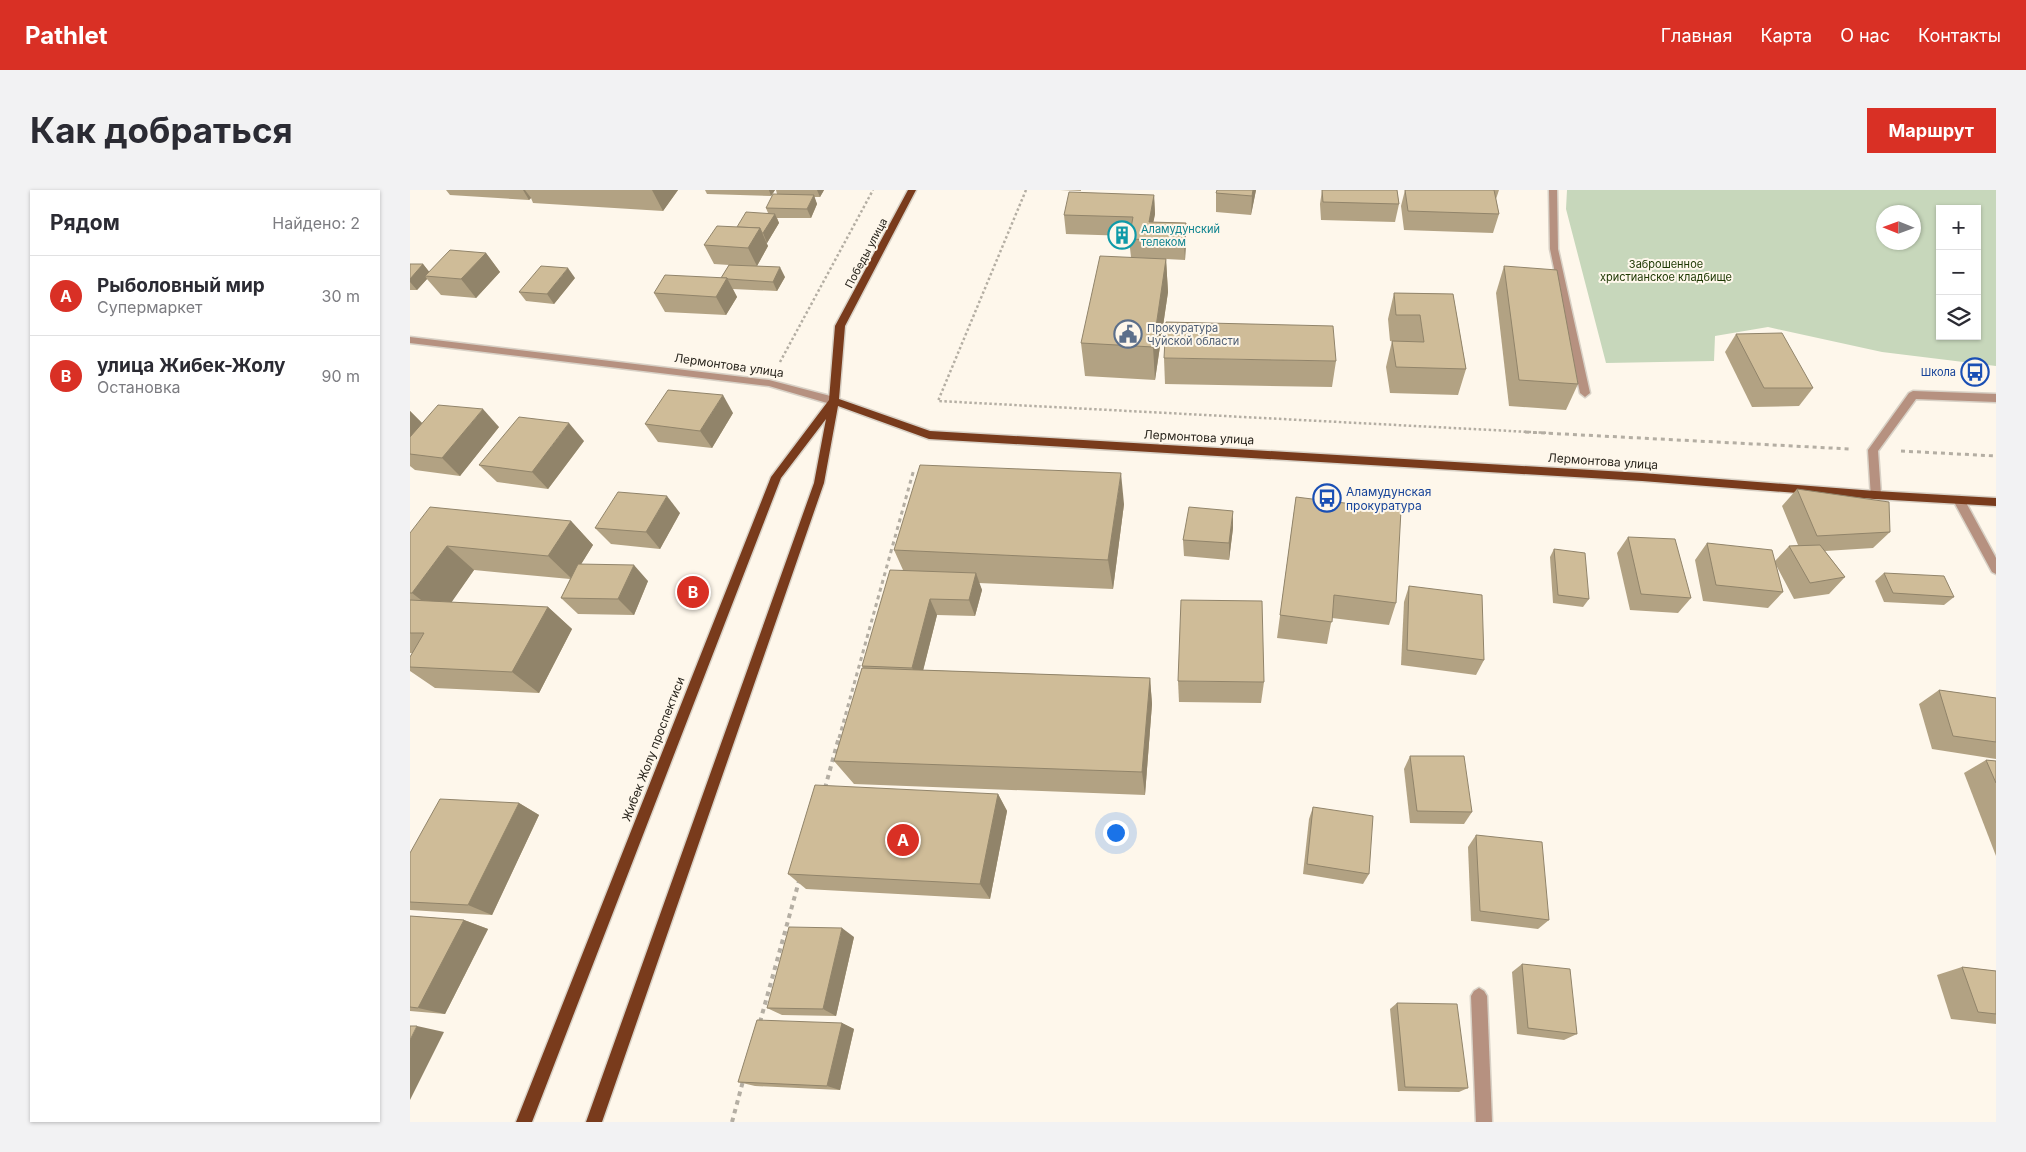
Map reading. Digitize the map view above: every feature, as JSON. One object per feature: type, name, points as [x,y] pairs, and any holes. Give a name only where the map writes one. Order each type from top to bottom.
[{"type":"main road","name":"Победы улица","points":[[834,400],[840,326],[912,190]]},
{"type":"main road","name":"Лермонтова улица","points":[[834,400],[930,435],[1642,476],[1875,495],[1996,502]]},
{"type":"main road","name":"Жибек Жолу проспектиси","points":[[524,1122],[776,477],[834,400]]},
{"type":"main road","points":[[594,1122],[819,483],[834,400]]},
{"type":"street","points":[[1553,190],[1554,250],[1585,393]]},
{"type":"street","name":"Лермонтова улица","points":[[410,340],[769,383],[834,400]]},
{"type":"street","points":[[1875,495],[1873,450],[1913,395],[1996,398]]},
{"type":"street","points":[[1959,500],[1996,569]]},
{"type":"street","points":[[1479,996],[1484,1122]]},
{"type":"path","points":[[769,383],[873,190]]},
{"type":"path","points":[[1026,190],[938,400],[1996,456]]},
{"type":"path","points":[[822,798],[914,469]]},
{"type":"path","points":[[758,1027],[801,874]]},
{"type":"path","points":[[732,1122],[745,1074]]},
{"type":"green space","name":"Заброшенное христианское кладбище","points":[[1567,190],[1996,190],[1996,366],[1882,352],[1768,327],[1715,336],[1714,361],[1606,363],[1566,209]]},
{"type":"building","points":[[1217,190],[1253,190],[1252,196],[1216,193]]},
{"type":"building","points":[[1322,190],[1397,190],[1399,204],[1323,202]]},
{"type":"building","points":[[1405,190],[1494,190],[1499,214],[1408,211]]},
{"type":"building","points":[[1069,192],[1154,195],[1149,222],[1186,223],[1184,241],[1129,239],[1133,217],[1064,215]]},
{"type":"building","points":[[773,194],[814,195],[807,209],[766,208]]},
{"type":"building","points":[[746,212],[775,214],[762,233],[760,228],[737,227]]},
{"type":"building","points":[[717,226],[760,228],[748,248],[704,245]]},
{"type":"building","points":[[450,250],[486,253],[461,279],[425,276]]},
{"type":"building","points":[[1100,256],[1166,259],[1153,347],[1081,343]]},
{"type":"building","points":[[410,264],[423,264],[410,279]]},
{"type":"building","points":[[729,265],[780,267],[773,282],[721,278]]},
{"type":"building","points":[[541,266],[568,268],[547,294],[519,292]]},
{"type":"building","points":[[1504,266],[1557,270],[1578,384],[1519,380]]},
{"type":"building","points":[[665,275],[727,278],[716,297],[654,293]]},
{"type":"building","points":[[1394,293],[1453,294],[1466,369],[1396,367],[1392,341],[1424,342],[1420,315],[1396,315]]},
{"type":"building","points":[[1166,322],[1333,326],[1336,361],[1164,358]]},
{"type":"building","points":[[1782,333],[1813,388],[1764,388],[1736,334]]},
{"type":"building","points":[[668,390],[723,395],[700,431],[645,424]]},
{"type":"building","points":[[438,405],[483,409],[442,458],[410,454],[410,437]]},
{"type":"building","points":[[519,417],[569,423],[532,472],[479,465]]},
{"type":"building","points":[[920,465],[1121,473],[1108,560],[894,550]]},
{"type":"building","points":[[1797,489],[1889,502],[1890,532],[1817,536]]},
{"type":"building","points":[[618,492],[667,496],[646,532],[595,528]]},
{"type":"building","points":[[1296,497],[1401,510],[1396,603],[1334,595],[1332,622],[1280,615]]},
{"type":"building","points":[[430,507],[571,521],[548,556],[447,546],[412,593],[410,593],[410,533]]},
{"type":"building","points":[[1189,507],[1233,511],[1229,543],[1183,540]]},
{"type":"building","points":[[1628,537],[1675,539],[1691,598],[1641,594]]},
{"type":"building","points":[[1707,543],[1772,550],[1783,592],[1716,585]]},
{"type":"building","points":[[1820,545],[1845,577],[1810,583],[1789,546]]},
{"type":"building","points":[[1554,549],[1585,553],[1589,599],[1558,595]]},
{"type":"building","points":[[578,564],[634,565],[618,599],[561,598]]},
{"type":"building","points":[[890,570],[976,573],[969,600],[930,599],[912,668],[862,666]]},
{"type":"building","points":[[1884,573],[1944,576],[1954,597],[1893,593]]},
{"type":"building","points":[[1409,586],[1482,595],[1484,660],[1407,650]]},
{"type":"building","points":[[410,600],[548,607],[512,672],[410,667],[410,657],[424,633],[410,633]]},
{"type":"building","points":[[1181,600],[1262,601],[1264,682],[1178,681]]},
{"type":"building","points":[[862,668],[1150,678],[1142,772],[834,761]]},
{"type":"building","points":[[1939,690],[1996,698],[1996,742],[1953,736]]},
{"type":"building","points":[[1410,756],[1464,756],[1472,812],[1417,811]]},
{"type":"building","points":[[1986,760],[1996,761],[1996,783]]},
{"type":"building","points":[[815,785],[998,794],[980,884],[788,874]]},
{"type":"building","points":[[440,799],[519,803],[468,905],[410,902],[410,853]]},
{"type":"building","points":[[1313,807],[1373,816],[1369,874],[1307,864]]},
{"type":"building","points":[[1476,835],[1542,842],[1549,920],[1480,911]]},
{"type":"building","points":[[410,916],[464,920],[418,1008],[410,1007]]},
{"type":"building","points":[[789,927],[842,928],[823,1009],[767,1008]]},
{"type":"building","points":[[1522,964],[1570,969],[1577,1034],[1528,1028]]},
{"type":"building","points":[[1962,967],[1996,971],[1996,1014],[1978,1012]]},
{"type":"building","points":[[1397,1003],[1457,1004],[1468,1088],[1405,1087]]},
{"type":"building","points":[[757,1020],[842,1023],[827,1086],[738,1082]]},
{"type":"building","points":[[410,1026],[417,1026],[410,1040]]},
{"type":"place","name":"Аламудунский телеком","points":[[1122,235]]},
{"type":"place","name":"Прокуратура Чуйской области","points":[[1128,334]]},
{"type":"place","name":"Школа","points":[[1975,372]]},
{"type":"place","name":"Аламудунская прокуратура","points":[[1327,498]]},
{"type":"place","name":"улица Жибек-Жолу","points":[[693,592]]},
{"type":"place","name":"Рыболовный мир","points":[[903,840]]}]
